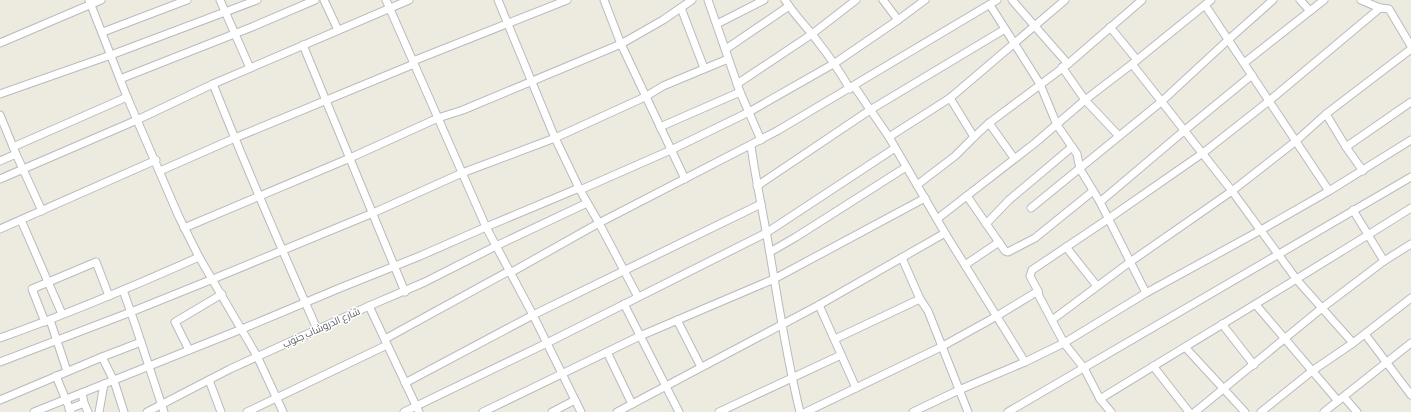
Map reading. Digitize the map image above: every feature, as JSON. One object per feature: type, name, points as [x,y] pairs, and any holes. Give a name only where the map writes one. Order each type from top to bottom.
[{"type":"street","points":[[0,43],[90,2],[101,0]]},
{"type":"street","points":[[102,32],[187,0]]},
{"type":"street","points":[[220,0],[250,68]]},
{"type":"street","points":[[0,94],[111,55],[257,0]]},
{"type":"street","points":[[120,79],[236,34],[315,0]]},
{"type":"street","points":[[324,0],[338,30]]},
{"type":"street","points":[[386,0],[486,227],[533,315],[581,412]]},
{"type":"street","points":[[0,178],[137,120],[213,84],[410,0]]},
{"type":"street","points":[[498,0],[555,138],[579,189],[599,223],[638,297]]},
{"type":"street","points":[[160,171],[235,138],[326,101],[413,62],[567,0]]},
{"type":"street","points":[[604,0],[620,44],[685,179]]},
{"type":"street","points":[[184,228],[350,158],[438,118],[463,110],[531,80],[620,44],[692,0]]},
{"type":"street","points":[[708,0],[726,49],[738,88],[761,140]]},
{"type":"street","points":[[717,24],[764,0]]},
{"type":"street","points":[[660,127],[738,88],[856,0]]},
{"type":"street","points":[[883,0],[898,20]]},
{"type":"street","points":[[34,412],[395,267],[486,227],[671,150],[749,112],[835,63],[925,0]]},
{"type":"street","points":[[247,412],[386,342],[599,223],[751,146],[997,0]]},
{"type":"street","points":[[1012,0],[1036,25],[1065,66],[1084,100],[1119,136]]},
{"type":"street","points":[[889,137],[950,98],[1066,0]]},
{"type":"street","points":[[917,185],[955,156],[989,123],[1065,66],[1142,0]]},
{"type":"street","points":[[1031,208],[1162,102],[1273,0]]},
{"type":"street","points":[[1300,0],[1310,11]]},
{"type":"street","points":[[1244,63],[1324,0]]},
{"type":"street","points":[[1361,0],[1380,8],[1389,9],[1411,46]]},
{"type":"street","points":[[90,2],[127,97],[156,160],[184,228],[199,257],[257,356],[283,412]]},
{"type":"street","points":[[726,49],[787,3],[793,13],[835,63],[889,137],[945,233],[1025,362]]},
{"type":"street","points":[[937,219],[1057,125],[1084,100],[1135,62],[1208,3],[1228,40],[1329,191]]},
{"type":"street","points":[[990,5],[1040,84],[1057,125],[1077,154],[1080,169],[1100,202],[1146,293]]},
{"type":"street","points":[[680,8],[704,68]]},
{"type":"street","points":[[1109,411],[1100,399],[1084,368],[1064,344],[1030,276],[1032,270],[1203,153],[1380,8]]},
{"type":"street","points":[[1110,27],[1162,102],[1232,191],[1297,280],[1353,343]]},
{"type":"street","points":[[757,186],[870,110],[1004,29]]},
{"type":"street","points":[[303,45],[405,292]]},
{"type":"street","points":[[1052,320],[1130,262],[1232,191],[1296,141],[1326,114],[1411,49]]},
{"type":"street","points":[[0,362],[213,279],[373,213],[462,173],[555,138],[704,68],[728,59]]},
{"type":"street","points":[[1100,202],[1252,76]]},
{"type":"street","points":[[213,84],[282,250],[317,329]]},
{"type":"street","points":[[0,161],[15,151],[127,97]]},
{"type":"street","points":[[950,98],[974,136]]},
{"type":"street","points":[[1346,147],[1411,102]]},
{"type":"street","points":[[1326,114],[1363,171]]},
{"type":"street","points":[[0,115],[42,211]]},
{"type":"street","points":[[989,123],[1014,158]]},
{"type":"street","points":[[913,412],[1064,344],[1146,293],[1329,191],[1411,140]]},
{"type":"street","points":[[751,146],[791,378],[800,412]]},
{"type":"street","points":[[986,224],[1009,200],[1072,147]]},
{"type":"street","points":[[404,412],[417,409],[766,233],[895,148]]},
{"type":"street","points":[[0,229],[156,160]]},
{"type":"street","points":[[770,252],[906,167]]},
{"type":"street","points":[[1008,412],[1411,177]]},
{"type":"street","points":[[966,196],[1005,251],[1008,252],[1035,238],[1093,191]]},
{"type":"street","points":[[484,412],[640,336],[774,279],[925,198]]},
{"type":"street","name":"شارع الدروشاب جنوب","points":[[147,412],[162,409],[209,380],[257,356],[368,306],[405,292],[496,246],[587,203]]},
{"type":"street","points":[[405,383],[533,315],[761,204]]},
{"type":"street","points":[[1100,399],[1297,280],[1411,208]]},
{"type":"street","points":[[1353,210],[1384,261]]},
{"type":"street","points":[[21,220],[62,314]]},
{"type":"street","points":[[618,412],[819,305],[945,233]]},
{"type":"street","points":[[965,265],[999,242]]},
{"type":"street","points":[[1195,412],[1322,308],[1384,261],[1411,244]]},
{"type":"street","points":[[1066,247],[1097,286]]},
{"type":"street","points":[[0,338],[109,296],[199,257]]},
{"type":"street","points":[[902,258],[920,299],[928,311],[968,412]]},
{"type":"street","points":[[67,371],[56,340],[32,289],[96,262],[109,296]]},
{"type":"street","points":[[123,290],[142,342],[162,409]]},
{"type":"street","points":[[806,412],[941,347],[1038,292]]},
{"type":"street","points":[[189,350],[175,322],[222,294]]},
{"type":"street","points":[[1262,412],[1312,371],[1353,343],[1411,298]]},
{"type":"street","points":[[835,339],[920,299]]},
{"type":"street","points":[[624,304],[679,412]]},
{"type":"street","points":[[1256,304],[1312,371],[1357,412]]},
{"type":"street","points":[[819,305],[856,388]]},
{"type":"street","points":[[368,306],[417,409]]},
{"type":"street","points":[[677,320],[701,367]]},
{"type":"street","points":[[1222,324],[1254,365]]},
{"type":"street","points":[[1365,334],[1411,395]]},
{"type":"street","points":[[0,400],[67,371],[142,342]]},
{"type":"street","points":[[1324,412],[1411,343]]},
{"type":"street","points":[[1186,347],[1245,412]]},
{"type":"street","points":[[607,352],[632,404]]},
{"type":"street","points":[[719,412],[841,354]]},
{"type":"street","points":[[102,357],[114,381],[124,412]]},
{"type":"street","points":[[1153,366],[1189,412]]},
{"type":"street","points":[[56,376],[70,410],[84,403]]},
{"type":"street","points":[[209,380],[221,412]]},
{"type":"street","points":[[99,412],[104,384]]},
{"type":"street","points":[[82,393],[88,412]]},
{"type":"street","points":[[552,412],[575,400]]},
{"type":"street","points":[[497,405],[501,412]]}]
